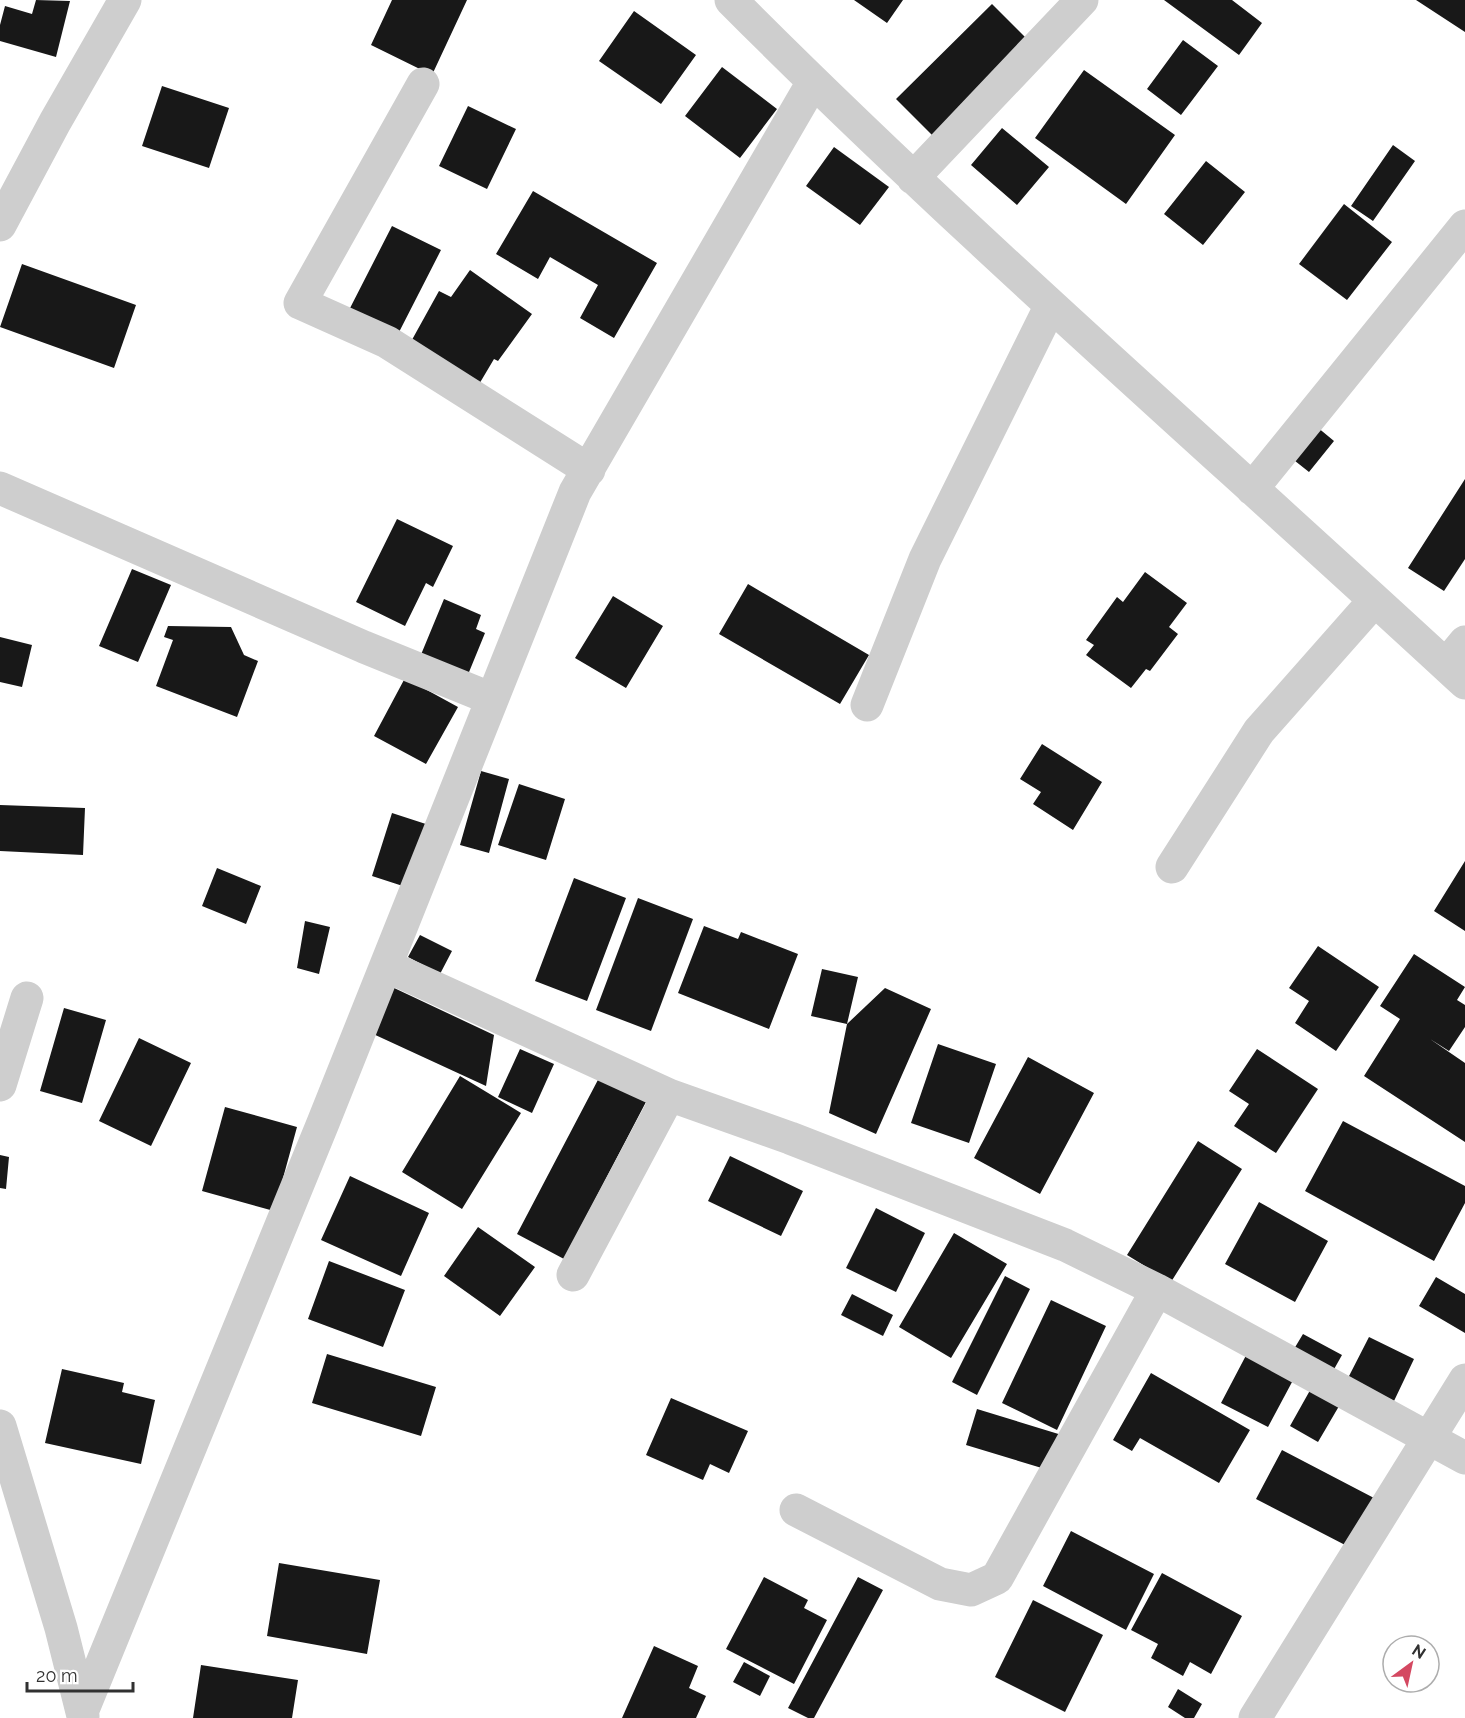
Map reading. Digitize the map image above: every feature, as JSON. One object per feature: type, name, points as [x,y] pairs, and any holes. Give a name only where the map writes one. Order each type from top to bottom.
[{"type":"street","points":[[0,225],[55,122],[125,0]]},
{"type":"street","points":[[731,0],[913,178],[1374,601],[1459,663]]},
{"type":"street","points":[[913,178],[1082,0]]},
{"type":"street","points":[[82,1715],[387,966],[576,492],[813,82]]},
{"type":"street","points":[[423,84],[300,303],[387,342],[589,470]]},
{"type":"street","points":[[1252,489],[1465,226]]},
{"type":"street","points":[[867,705],[925,559],[1052,305]]},
{"type":"street","points":[[0,488],[364,647],[492,699]]},
{"type":"street","points":[[1172,867],[1259,731],[1374,601]]},
{"type":"street","points":[[387,966],[669,1095],[790,1138],[1065,1245],[1157,1290],[1465,1458]]},
{"type":"street","points":[[0,1085],[27,998]]},
{"type":"street","points":[[573,1275],[669,1095]]},
{"type":"street","points":[[796,1510],[940,1584],[971,1590],[997,1578],[1157,1290]]},
{"type":"street","points":[[1255,1718],[1465,1380]]},
{"type":"street","points":[[0,1426],[61,1628],[82,1715]]},
{"type":"building","points":[[36,0],[70,1],[56,57],[0,41],[0,25],[5,6],[32,14]]},
{"type":"building","points":[[392,0],[467,0],[432,75],[371,45]]},
{"type":"building","points":[[854,0],[903,0],[887,23]]},
{"type":"building","points":[[1164,0],[1232,0],[1262,23],[1239,55]]},
{"type":"building","points":[[1416,0],[1465,0],[1465,32]]},
{"type":"building","points":[[992,4],[1034,46],[938,141],[896,99]]},
{"type":"building","points":[[634,11],[696,55],[661,104],[599,61]]},
{"type":"building","points":[[1183,40],[1218,66],[1181,115],[1147,89]]},
{"type":"building","points":[[722,67],[777,109],[740,158],[685,116]]},
{"type":"building","points":[[1084,70],[1175,135],[1126,204],[1035,138]]},
{"type":"building","points":[[162,86],[229,108],[209,168],[142,146]]},
{"type":"building","points":[[468,106],[516,129],[487,189],[439,166]]},
{"type":"building","points":[[1002,128],[1049,167],[1017,205],[971,165]]},
{"type":"building","points":[[1393,145],[1415,161],[1373,221],[1351,206]]},
{"type":"building","points":[[834,147],[889,187],[860,225],[806,186]]},
{"type":"building","points":[[1206,161],[1245,192],[1203,245],[1164,214]]},
{"type":"building","points":[[533,191],[657,263],[614,338],[580,318],[598,285],[550,257],[538,279],[496,254]]},
{"type":"building","points":[[1344,204],[1392,242],[1347,300],[1299,264]]},
{"type":"building","points":[[392,226],[441,250],[396,338],[347,314]]},
{"type":"building","points":[[22,264],[136,305],[114,368],[0,327]]},
{"type":"building","points":[[470,270],[532,314],[498,361],[494,359],[478,386],[408,347],[439,291],[451,297]]},
{"type":"building","points":[[1311,422],[1334,441],[1309,472],[1285,453]]},
{"type":"building","points":[[1465,479],[1465,559],[1444,591],[1408,568]]},
{"type":"building","points":[[397,519],[453,546],[433,587],[426,583],[405,626],[356,602]]},
{"type":"building","points":[[132,569],[171,585],[138,662],[99,646]]},
{"type":"building","points":[[1145,572],[1187,603],[1169,627],[1178,634],[1150,671],[1146,669],[1131,688],[1086,655],[1094,645],[1086,640],[1117,597],[1123,602]]},
{"type":"building","points":[[748,584],[869,655],[840,704],[719,634]]},
{"type":"building","points":[[613,596],[663,626],[626,688],[575,658]]},
{"type":"building","points":[[444,599],[481,615],[476,629],[485,633],[467,677],[420,657]]},
{"type":"building","points":[[168,626],[231,627],[244,655],[258,661],[237,717],[156,686],[173,640],[164,637]]},
{"type":"building","points":[[0,637],[32,645],[22,687],[0,682]]},
{"type":"building","points":[[405,678],[458,707],[426,764],[374,736]]},
{"type":"building","points":[[1042,744],[1102,782],[1073,830],[1033,804],[1041,792],[1020,779]]},
{"type":"building","points":[[481,771],[509,779],[489,853],[460,845]]},
{"type":"building","points":[[519,784],[565,799],[546,860],[498,845]]},
{"type":"building","points":[[0,805],[85,808],[83,855],[0,851]]},
{"type":"building","points":[[392,813],[432,826],[412,889],[372,876]]},
{"type":"building","points":[[1465,861],[1465,931],[1434,911]]},
{"type":"building","points":[[217,868],[261,886],[246,924],[202,906]]},
{"type":"building","points":[[574,878],[626,898],[587,1001],[535,981]]},
{"type":"building","points":[[638,898],[693,919],[651,1031],[596,1010]]},
{"type":"building","points":[[305,921],[330,927],[319,974],[297,968]]},
{"type":"building","points":[[704,926],[738,939],[741,932],[798,954],[769,1029],[678,993]]},
{"type":"building","points":[[420,935],[452,951],[440,974],[408,957]]},
{"type":"building","points":[[1318,946],[1379,987],[1336,1051],[1295,1023],[1309,1001],[1289,988]]},
{"type":"building","points":[[1414,954],[1465,987],[1457,1000],[1465,1005],[1465,1027],[1449,1051],[1430,1039],[1465,1063],[1465,1142],[1364,1076],[1400,1019],[1380,1006]]},
{"type":"building","points":[[822,969],[858,977],[847,1024],[811,1016]]},
{"type":"building","points":[[392,987],[494,1035],[486,1086],[371,1033]]},
{"type":"building","points":[[885,988],[931,1009],[876,1134],[829,1113],[847,1024]]},
{"type":"building","points":[[64,1008],[106,1020],[82,1103],[40,1091]]},
{"type":"building","points":[[139,1038],[191,1063],[151,1146],[99,1121]]},
{"type":"building","points":[[938,1044],[996,1064],[969,1143],[911,1123]]},
{"type":"building","points":[[520,1049],[554,1064],[532,1113],[498,1097]]},
{"type":"building","points":[[1257,1049],[1318,1089],[1276,1153],[1234,1126],[1249,1104],[1229,1091]]},
{"type":"building","points":[[1028,1057],[1094,1093],[1040,1194],[974,1158]]},
{"type":"building","points":[[460,1076],[521,1113],[462,1209],[402,1172]]},
{"type":"building","points":[[600,1076],[647,1100],[564,1259],[517,1234]]},
{"type":"building","points":[[225,1107],[297,1127],[274,1211],[202,1191]]},
{"type":"building","points":[[1343,1121],[1465,1186],[1465,1203],[1434,1261],[1305,1191]]},
{"type":"building","points":[[1198,1141],[1242,1169],[1171,1282],[1127,1255]]},
{"type":"building","points":[[0,1155],[9,1157],[6,1189],[0,1188]]},
{"type":"building","points":[[730,1156],[803,1191],[781,1236],[708,1201]]},
{"type":"building","points":[[350,1176],[429,1213],[401,1276],[321,1240]]},
{"type":"building","points":[[1259,1202],[1328,1241],[1295,1302],[1225,1264]]},
{"type":"building","points":[[876,1208],[925,1233],[896,1292],[846,1268]]},
{"type":"building","points":[[478,1227],[535,1267],[500,1316],[444,1276]]},
{"type":"building","points":[[954,1233],[1007,1264],[951,1358],[899,1327]]},
{"type":"building","points":[[329,1261],[405,1290],[383,1347],[308,1319]]},
{"type":"building","points":[[1005,1276],[1030,1289],[977,1395],[952,1382]]},
{"type":"building","points":[[1436,1277],[1465,1294],[1465,1333],[1419,1306]]},
{"type":"building","points":[[852,1294],[893,1315],[883,1336],[841,1315]]},
{"type":"building","points":[[1051,1300],[1106,1326],[1057,1430],[1002,1403]]},
{"type":"building","points":[[1303,1334],[1342,1355],[1333,1371],[1294,1349]]},
{"type":"building","points":[[1369,1337],[1414,1359],[1394,1401],[1348,1378]]},
{"type":"building","points":[[1252,1344],[1299,1369],[1268,1427],[1221,1403]]},
{"type":"building","points":[[327,1354],[436,1387],[421,1436],[312,1403]]},
{"type":"building","points":[[62,1369],[124,1383],[122,1392],[155,1400],[141,1464],[45,1443]]},
{"type":"building","points":[[1151,1373],[1250,1430],[1219,1483],[1140,1438],[1132,1451],[1113,1440]]},
{"type":"building","points":[[1313,1385],[1342,1401],[1318,1442],[1290,1426]]},
{"type":"building","points":[[671,1398],[748,1431],[729,1473],[710,1464],[703,1480],[646,1455]]},
{"type":"building","points":[[977,1409],[1065,1436],[1055,1472],[966,1445]]},
{"type":"building","points":[[1282,1450],[1374,1498],[1349,1547],[1256,1499]]},
{"type":"building","points":[[1071,1531],[1154,1574],[1126,1630],[1043,1586]]},
{"type":"building","points":[[279,1563],[380,1580],[367,1654],[267,1636]]},
{"type":"building","points":[[1162,1573],[1242,1616],[1211,1674],[1190,1662],[1183,1676],[1151,1658],[1158,1644],[1131,1630]]},
{"type":"building","points":[[764,1577],[808,1600],[804,1608],[827,1620],[794,1684],[726,1649]]},
{"type":"building","points":[[858,1577],[883,1590],[814,1718],[808,1718],[788,1708]]},
{"type":"building","points":[[1033,1600],[1103,1635],[1065,1712],[995,1677]]},
{"type":"building","points":[[654,1646],[698,1666],[689,1688],[706,1696],[696,1718],[622,1718]]},
{"type":"building","points":[[744,1662],[770,1676],[760,1696],[733,1682]]},
{"type":"building","points":[[201,1665],[298,1680],[292,1718],[193,1718]]},
{"type":"building","points":[[1178,1689],[1202,1704],[1194,1718],[1185,1718],[1168,1707]]}]
